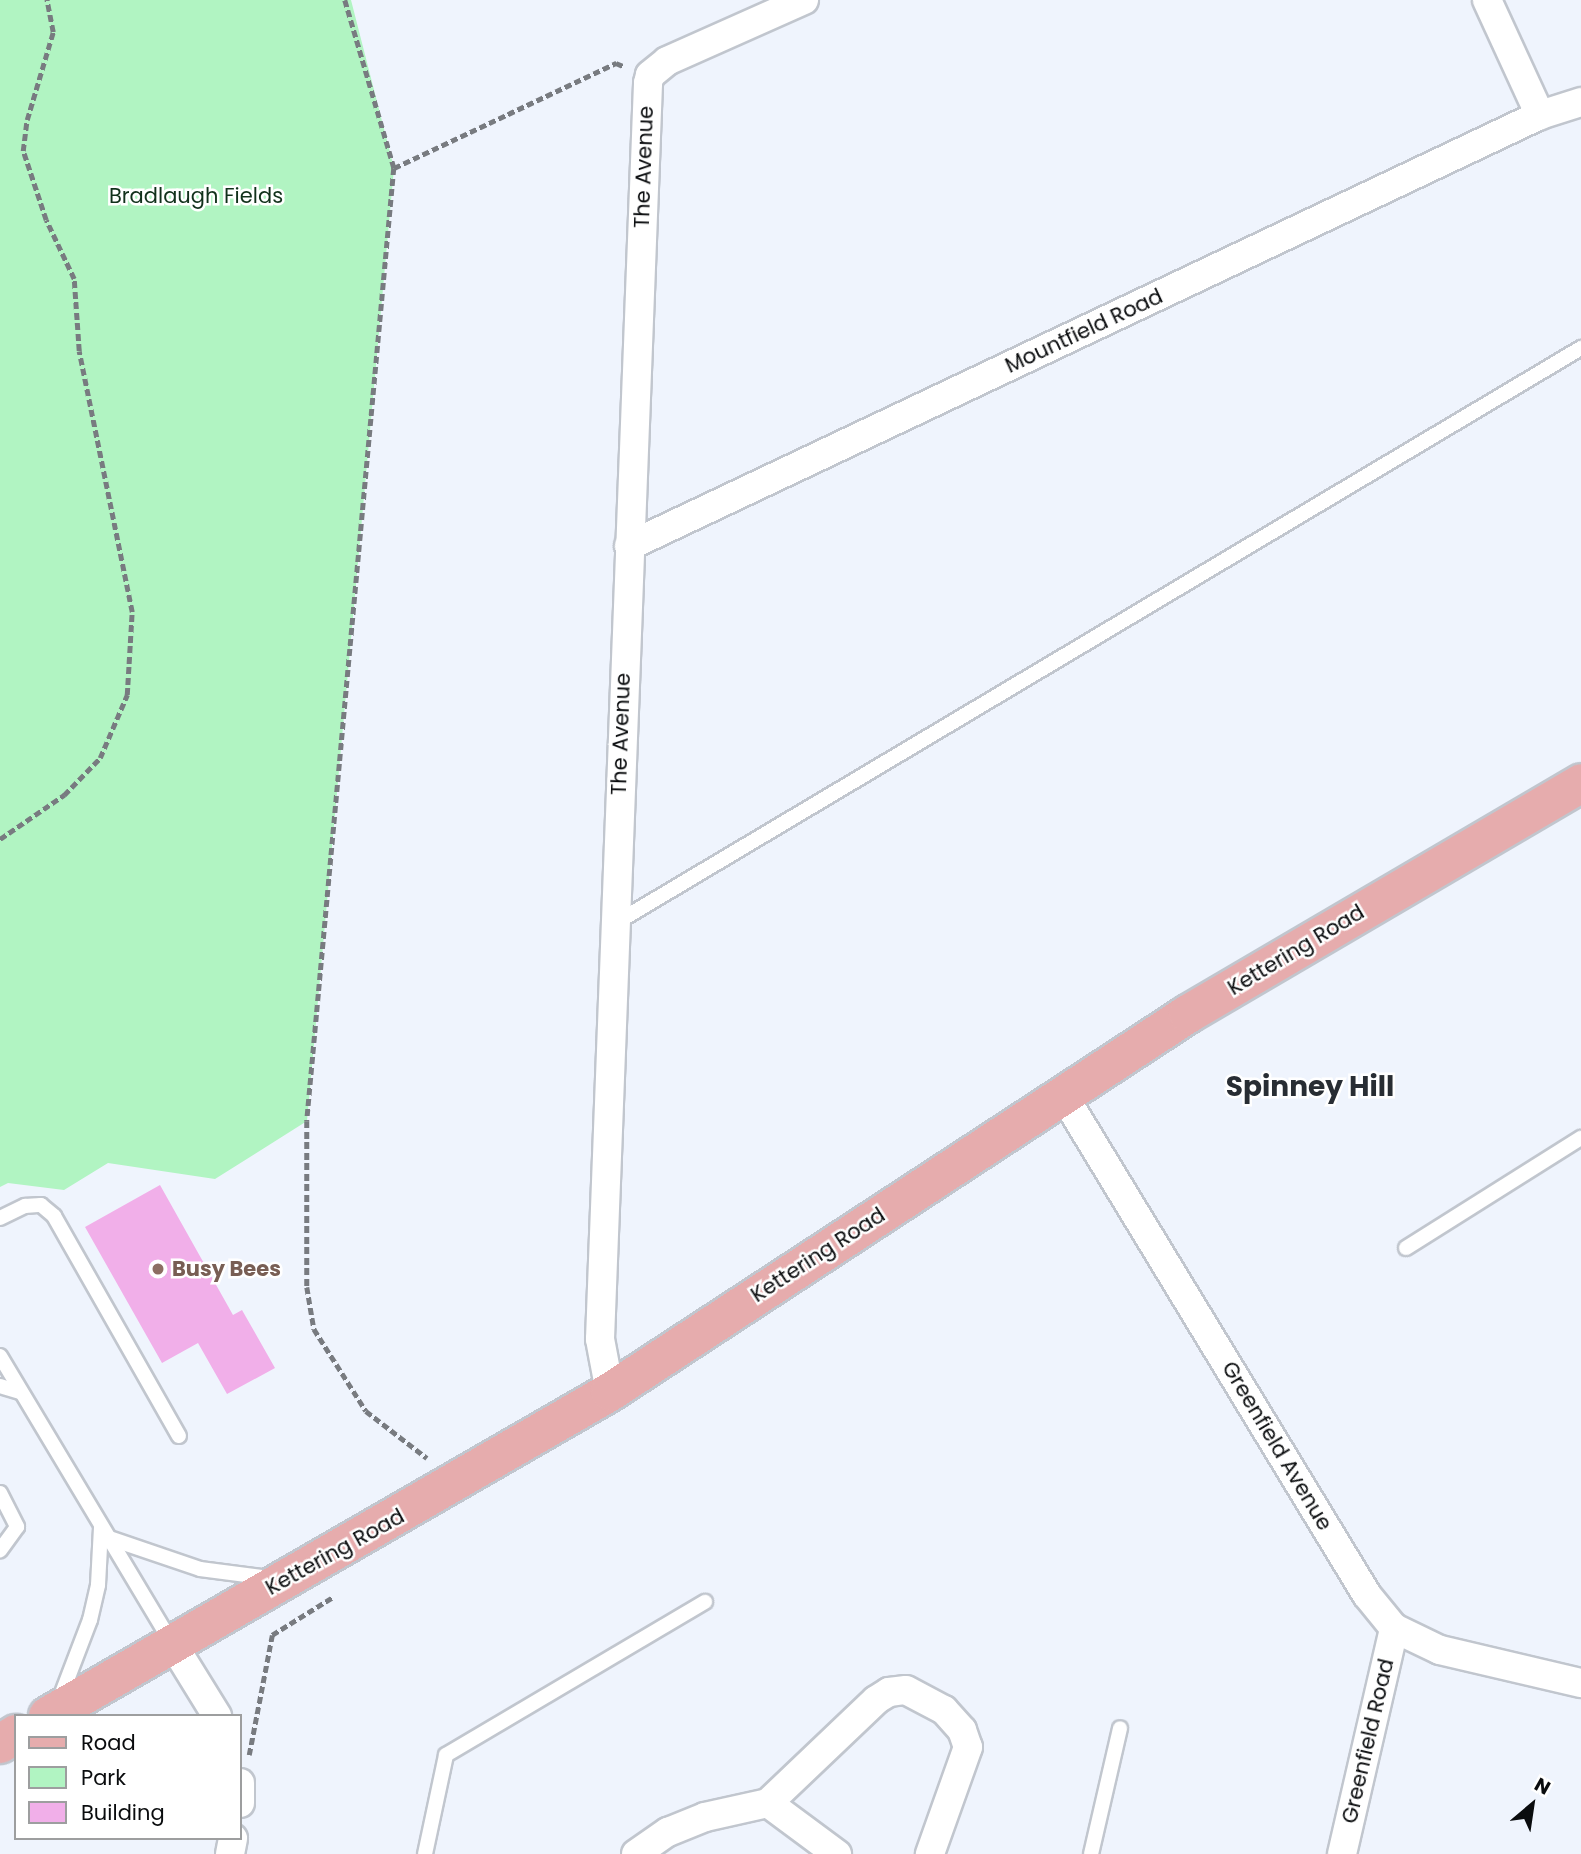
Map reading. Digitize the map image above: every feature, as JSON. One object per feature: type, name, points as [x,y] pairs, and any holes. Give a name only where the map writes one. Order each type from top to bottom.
[{"type":"main road","name":"Kettering Road","points":[[51,1714],[172,1643],[459,1483],[610,1392],[1062,1093],[1581,783]]},
{"type":"street","points":[[1487,0],[1540,115]]},
{"type":"street","points":[[650,75],[667,61],[801,1]]},
{"type":"street","name":"The Avenue","points":[[610,1392],[600,1339],[613,925],[650,75]]},
{"type":"street","name":"Mountfield Road","points":[[629,546],[1540,115],[1581,102]]},
{"type":"street","name":"Greenfield Avenue","points":[[1062,1093],[1367,1595],[1394,1628],[1440,1650],[1581,1683]]},
{"type":"street","name":"Greenfield Road","points":[[1342,1854],[1394,1628]]},
{"type":"street","points":[[172,1643],[217,1714]]},
{"type":"street","points":[[636,1854],[668,1832],[705,1817],[768,1803],[876,1700],[889,1692],[923,1695],[962,1730],[968,1747],[930,1854]]},
{"type":"street","points":[[768,1803],[837,1854]]},
{"type":"lane","points":[[613,925],[1581,348]]},
{"type":"lane","points":[[1406,1248],[1581,1138]]},
{"type":"lane","points":[[0,1218],[41,1205],[54,1216],[179,1436]]},
{"type":"lane","points":[[0,1356],[172,1643]]},
{"type":"lane","points":[[0,1386],[20,1392]]},
{"type":"lane","points":[[0,1493],[17,1527],[0,1550]]},
{"type":"lane","points":[[105,1533],[200,1569],[285,1580]]},
{"type":"lane","points":[[51,1714],[90,1620],[105,1533]]},
{"type":"lane","points":[[425,1854],[446,1755],[705,1602]]},
{"type":"lane","points":[[1091,1854],[1120,1728]]},
{"type":"path","points":[[0,839],[64,795],[100,758],[127,695],[132,612],[79,351],[74,279],[46,220],[23,151],[27,120],[53,32],[47,0]]},
{"type":"path","points":[[345,0],[394,168],[307,1121],[307,1287],[314,1329],[366,1411],[459,1483]]},
{"type":"path","points":[[394,168],[616,63],[650,75]]},
{"type":"path","points":[[242,1784],[272,1635],[342,1591]]},
{"type":"green space","name":"Bradlaugh Fields","points":[[0,0],[351,0],[394,168],[307,1121],[215,1179],[108,1163],[64,1190],[8,1183],[0,1187]]},
{"type":"building","name":"Busy Bees","points":[[160,1185],[233,1315],[242,1310],[275,1368],[227,1394],[198,1343],[162,1363],[85,1227]]},
{"type":"place","name":"Busy Bees","points":[[158,1269]]},
{"type":"district","name":"Spinney Hill","points":[[1310,1087]]}]
